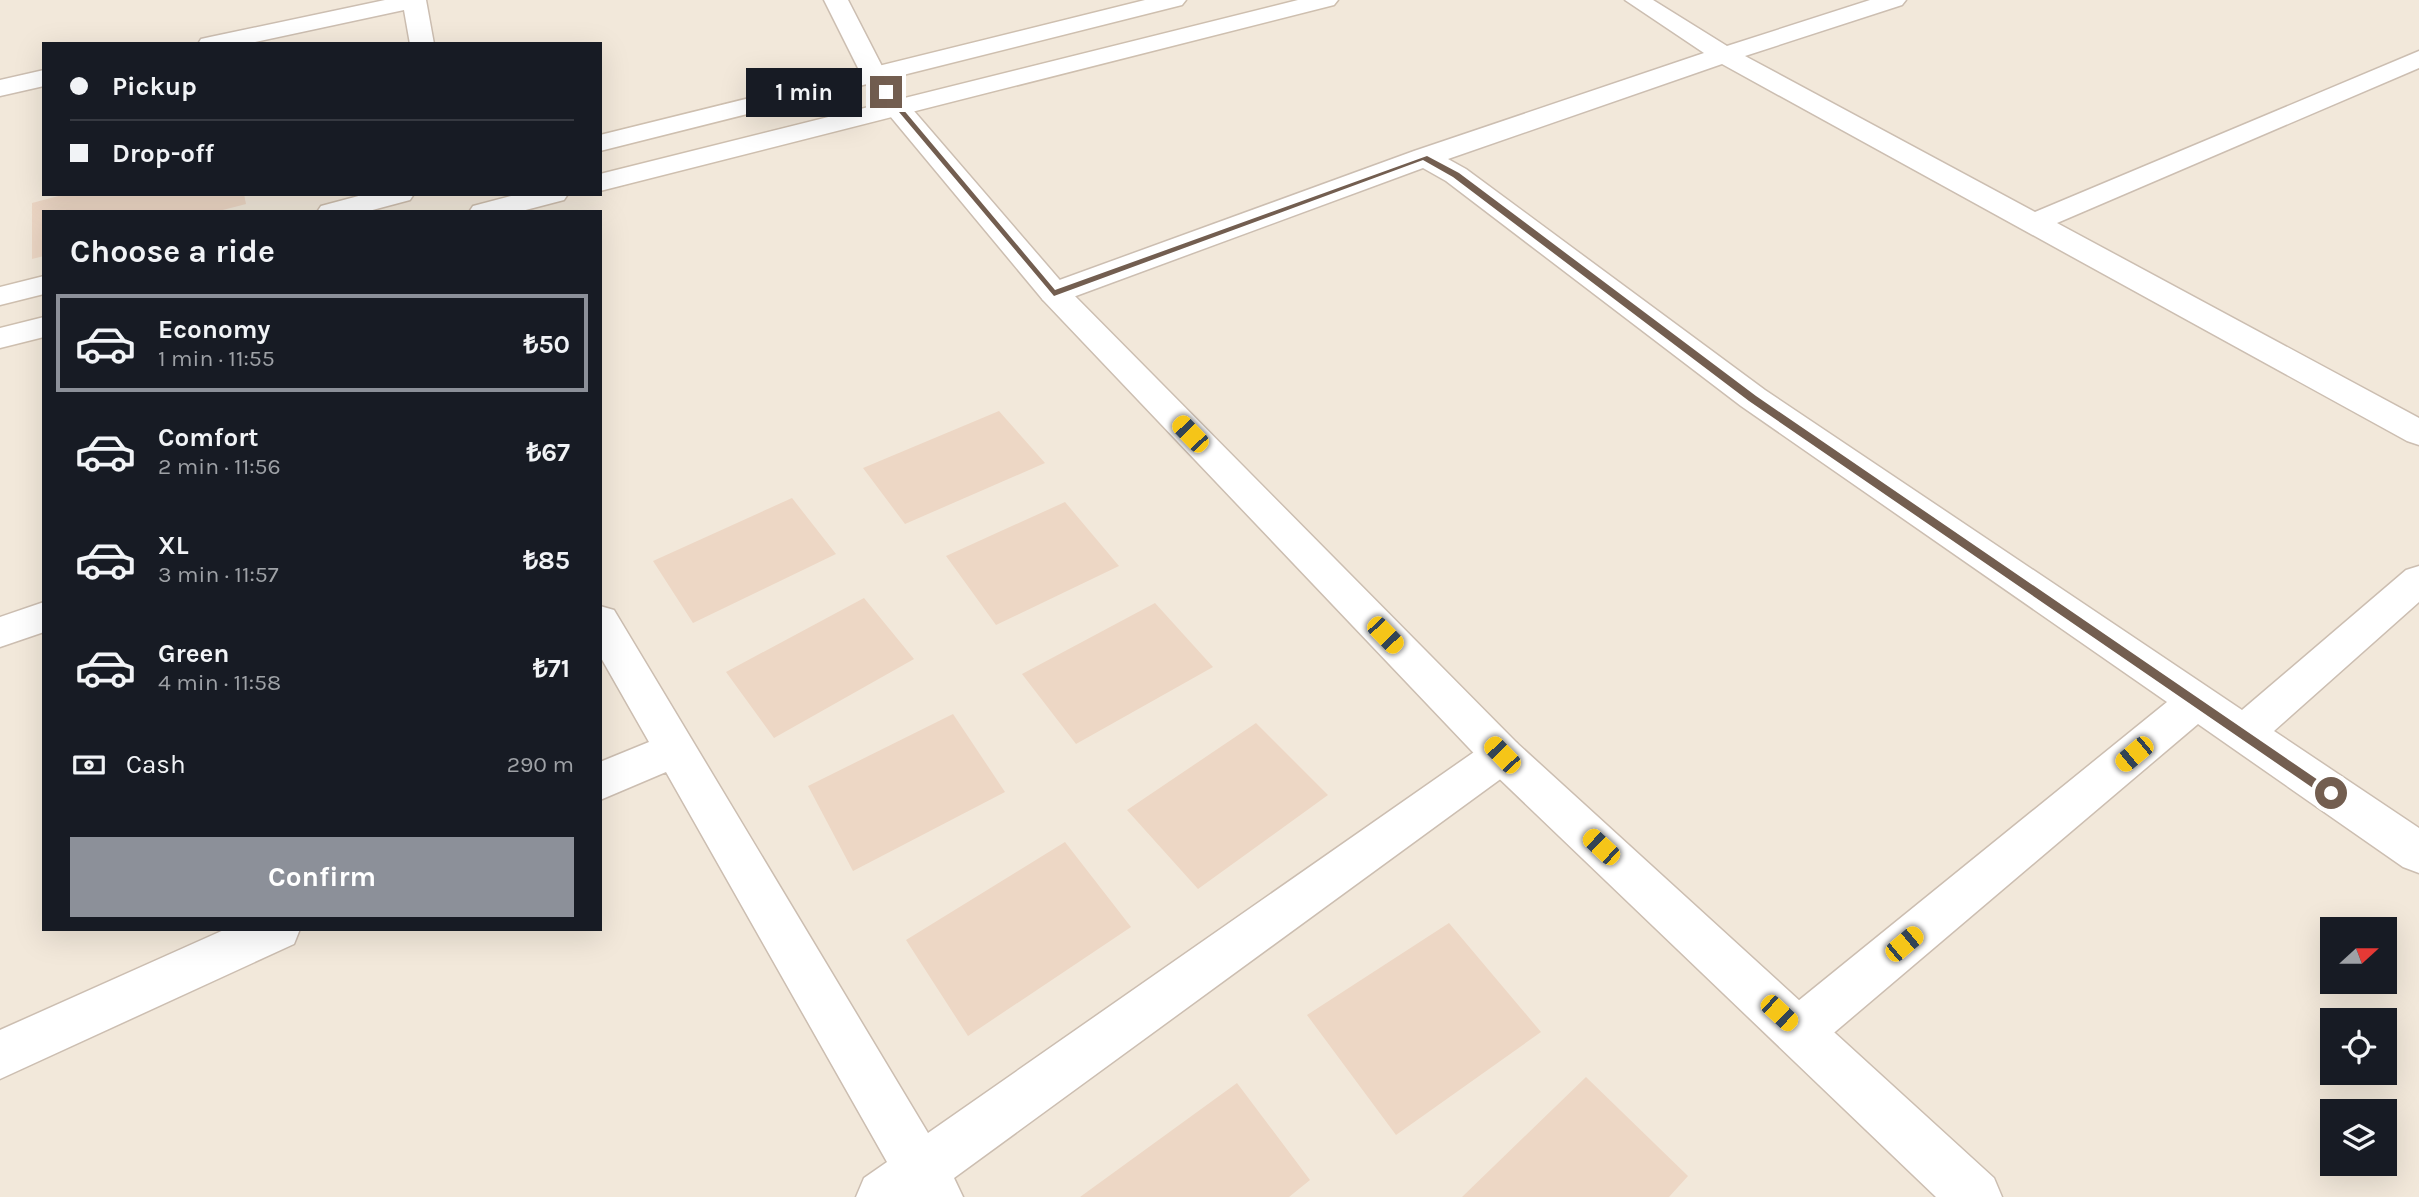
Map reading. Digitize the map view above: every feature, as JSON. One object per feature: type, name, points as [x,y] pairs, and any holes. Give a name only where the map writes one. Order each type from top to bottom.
[{"type":"street","points":[[836,0],[874,74],[899,110],[1054,293],[1502,755],[1975,1197]]},
{"type":"street","points":[[602,142],[1174,0]]},
{"type":"street","points":[[602,183],[899,110],[1326,0]]},
{"type":"street","points":[[1637,0],[1721,53],[2419,433]]},
{"type":"street","points":[[1054,293],[1424,157],[1721,53],[1894,0]]},
{"type":"street","points":[[219,42],[414,1],[422,42]]},
{"type":"street","points":[[2033,223],[2419,59]]},
{"type":"street","points":[[0,88],[42,79]]},
{"type":"street","points":[[1424,157],[1456,175],[1753,398],[2419,853]]},
{"type":"street","points":[[339,210],[392,196]]},
{"type":"street","points":[[491,210],[546,196]]},
{"type":"street","points":[[0,296],[42,286]]},
{"type":"street","points":[[0,338],[42,328]]},
{"type":"street","points":[[2243,734],[2419,580]]},
{"type":"street","points":[[0,632],[42,618]]},
{"type":"street","points":[[602,624],[929,1184]]},
{"type":"street","points":[[1799,1031],[2196,702]]},
{"type":"street","points":[[602,781],[675,749]]},
{"type":"street","points":[[883,1197],[929,1184],[1502,755]]},
{"type":"street","points":[[0,1055],[273,931]]},
{"type":"shaded area","points":[[0,0],[2419,0],[2419,1197],[0,1197]]},
{"type":"building","points":[[58,196],[244,196],[246,204],[223,210],[42,210],[42,256],[32,259],[32,203]]},
{"type":"building","points":[[999,411],[1045,463],[905,524],[863,468]]},
{"type":"building","points":[[792,498],[836,554],[693,623],[653,561]]},
{"type":"building","points":[[1065,502],[1119,566],[996,625],[946,556]]},
{"type":"building","points":[[864,598],[914,659],[774,738],[726,672]]},
{"type":"building","points":[[1155,603],[1213,667],[1076,744],[1022,674]]},
{"type":"building","points":[[953,714],[1005,792],[853,871],[808,786]]},
{"type":"building","points":[[1256,723],[1328,795],[1198,889],[1127,810]]},
{"type":"building","points":[[1065,842],[1131,927],[968,1036],[906,940]]},
{"type":"building","points":[[1449,923],[1541,1032],[1396,1135],[1307,1015]]},
{"type":"building","points":[[1586,1077],[1688,1176],[1669,1197],[1462,1197]]},
{"type":"building","points":[[1237,1083],[1310,1180],[1289,1197],[1080,1197]]},
{"type":"route","points":[[886,92],[1054,293],[1424,157],[1456,175],[1753,398],[2331,793]]}]
